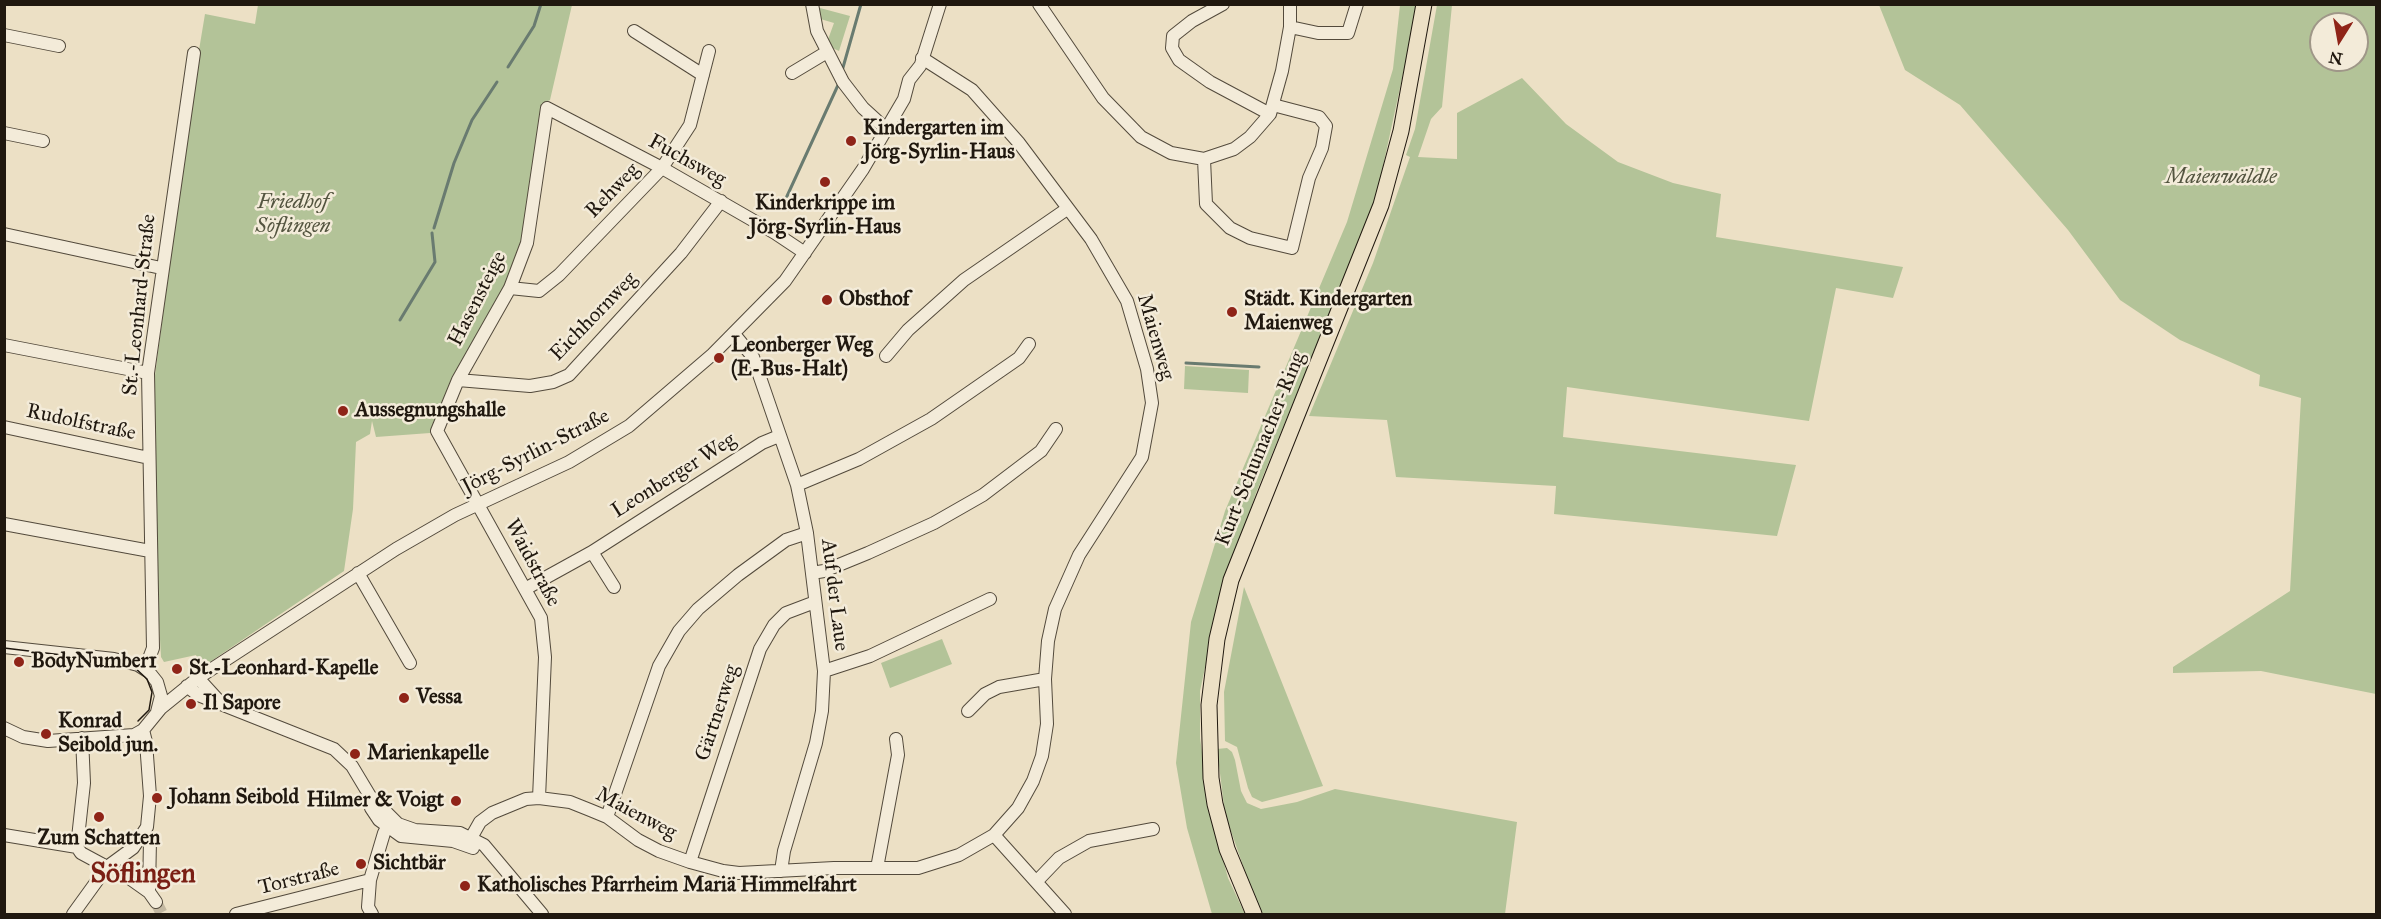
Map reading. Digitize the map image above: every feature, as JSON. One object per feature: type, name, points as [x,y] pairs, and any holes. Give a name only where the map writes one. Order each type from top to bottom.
[{"type":"main road","name":"Kurt-Schumacher-Ring","points":[[1254,915],[1227,849],[1211,778],[1209,705],[1217,639],[1231,580],[1381,206],[1401,131],[1424,4]]},
{"type":"street","points":[[812,4],[817,31],[843,82],[863,108],[886,129]]},
{"type":"street","name":"Jörg-Syrlin-Straße","points":[[143,730],[157,713],[187,686],[358,573],[431,528],[569,462],[629,426],[734,334],[766,303],[805,254],[856,180],[904,99],[909,80],[921,62],[940,4]]},
{"type":"street","points":[[1039,4],[1103,98],[1142,137],[1171,153],[1204,159],[1234,149],[1250,137],[1271,110],[1290,27],[1290,4]]},
{"type":"street","points":[[1204,159],[1206,204],[1230,228],[1250,238],[1292,248],[1309,178],[1322,148],[1326,126],[1319,117],[1271,110],[1210,82],[1179,60],[1172,48],[1173,36],[1192,21],[1223,4]]},
{"type":"street","points":[[1290,27],[1318,33],[1348,33],[1357,4]]},
{"type":"street","points":[[634,32],[703,75]]},
{"type":"street","points":[[4,35],[59,46]]},
{"type":"street","name":"Rehweg","points":[[510,288],[539,291],[559,275],[662,168],[690,125],[709,51]]},
{"type":"street","points":[[792,73],[826,52]]},
{"type":"street","name":"St.-Leonhard-Straße","points":[[145,669],[153,652],[148,373],[161,268],[194,53]]},
{"type":"street","name":"Maienweg","points":[[469,841],[480,822],[492,813],[526,800],[539,798],[570,802],[607,817],[638,840],[690,862],[739,873],[918,868],[940,863],[994,835],[1018,808],[1033,781],[1042,756],[1047,724],[1045,680],[1048,641],[1054,609],[1079,555],[1142,457],[1152,403],[1147,369],[1127,301],[1091,239],[1019,143],[972,90],[921,62]]},
{"type":"street","name":"Fuchsweg","points":[[547,108],[662,168],[776,232],[805,254]]},
{"type":"street","name":"Hasensteige","points":[[437,431],[458,380],[510,288],[527,243],[547,108]]},
{"type":"street","points":[[4,133],[43,141]]},
{"type":"street","name":"Eichhornweg","points":[[458,380],[530,386],[553,382],[569,375],[681,253],[721,201]]},
{"type":"street","points":[[886,356],[908,330],[964,280],[1067,209]]},
{"type":"street","points":[[4,234],[161,268]]},
{"type":"street","name":"Auf der Laue","points":[[734,334],[753,357],[797,485],[807,533],[824,671],[822,711],[816,743],[784,851],[781,871]]},
{"type":"street","points":[[797,485],[860,459],[931,419],[1019,358],[1029,344]]},
{"type":"street","points":[[4,345],[148,373]]},
{"type":"street","name":"Rudolfstraße","points":[[4,426],[149,459]]},
{"type":"street","points":[[812,573],[824,571],[878,549],[934,523],[982,495],[1041,451],[1056,429]]},
{"type":"street","name":"Waidstraße","points":[[437,431],[541,618],[544,640],[539,798]]},
{"type":"street","name":"Leonberger Weg","points":[[525,589],[592,552],[762,443],[779,436]]},
{"type":"street","points":[[4,524],[150,551]]},
{"type":"street","points":[[607,817],[659,666],[679,631],[698,609],[738,575],[786,540],[807,533]]},
{"type":"street","points":[[592,552],[614,586]]},
{"type":"street","points":[[358,573],[410,663]]},
{"type":"street","points":[[824,671],[870,656],[990,599]]},
{"type":"street","name":"Gärtnerweg","points":[[690,862],[760,649],[774,625],[786,613],[815,602]]},
{"type":"street","points":[[4,647],[121,660],[145,669],[159,687],[165,689],[187,686],[198,695],[334,749],[352,766],[389,823],[415,830],[460,833],[469,841],[484,845],[542,915]]},
{"type":"street","points":[[198,678],[220,702]]},
{"type":"street","points":[[968,711],[985,694],[999,687],[1045,680]]},
{"type":"street","points":[[157,713],[160,702],[159,687]]},
{"type":"street","points":[[4,728],[37,740],[121,737],[143,730],[146,742],[150,807],[146,839],[152,897],[125,875],[131,866]]},
{"type":"street","points":[[79,850],[84,783],[82,738]]},
{"type":"street","points":[[877,868],[877,856],[898,755],[896,739]]},
{"type":"street","points":[[372,915],[368,907],[370,880],[389,823]]},
{"type":"street","points":[[1036,881],[1059,858],[1089,841],[1153,829]]},
{"type":"street","points":[[4,835],[79,850],[107,867]]},
{"type":"street","points":[[994,835],[1065,915]]},
{"type":"street","points":[[74,915],[107,867],[146,839]]},
{"type":"street","name":"Torstraße","points":[[236,915],[370,880]]},
{"type":"green space","name":"Friedhof Söflingen","points":[[258,5],[572,5],[550,100],[541,104],[542,113],[525,233],[507,282],[455,377],[430,433],[376,437],[372,421],[370,434],[356,442],[353,509],[344,571],[201,668],[196,655],[164,662],[161,657],[155,551],[155,375],[194,80],[205,14],[255,24]]},
{"type":"green space","points":[[1400,5],[1418,5],[1375,203],[1256,493],[1220,598],[1200,691],[1200,738],[1211,815],[1228,878],[1245,914],[1212,914],[1187,828],[1176,763],[1191,622],[1225,511],[1347,222],[1393,69]]},
{"type":"green space","points":[[1437,5],[1452,5],[1442,107],[1431,119],[1418,157],[1457,159],[1457,113],[1522,78],[1566,124],[1618,162],[1673,183],[1721,194],[1716,237],[1903,267],[1893,298],[1836,288],[1809,421],[1567,387],[1563,437],[1796,465],[1777,536],[1554,514],[1556,486],[1396,477],[1387,420],[1309,416],[1373,263],[1410,157],[1406,155],[1415,129]]},
{"type":"green space","name":"Maienwäldle","points":[[1879,5],[2376,5],[2376,694],[2261,671],[2173,673],[2173,667],[2290,591],[2301,398],[2259,386],[2260,375],[2180,340],[2120,300],[2068,230],[1960,105],[1905,70]]},
{"type":"green space","points":[[820,8],[850,16],[839,51],[826,45],[834,23],[817,18]]},
{"type":"green space","points":[[1185,366],[1249,370],[1248,393],[1184,389]]},
{"type":"green space","points":[[1244,587],[1323,786],[1262,802],[1252,797],[1237,747],[1225,741],[1224,692]]},
{"type":"green space","points":[[942,639],[952,664],[890,688],[881,663]]},
{"type":"green space","points":[[1227,748],[1232,752],[1235,760],[1241,791],[1247,803],[1261,809],[1297,802],[1335,789],[1517,822],[1505,914],[1263,914],[1256,903],[1225,814],[1217,749]]},
{"type":"waterway","points":[[508,67],[534,26],[541,4]]},
{"type":"waterway","points":[[842,71],[861,4]]},
{"type":"waterway","points":[[434,228],[454,163],[472,120],[497,82]]},
{"type":"waterway","points":[[782,207],[839,83]]},
{"type":"waterway","points":[[400,320],[435,262],[432,233]]},
{"type":"waterway","points":[[1186,363],[1259,367]]},
{"type":"tunnel","points":[[156,902],[162,914]]},
{"type":"tram line","points":[[4,648],[112,661],[134,667],[147,679],[152,692],[149,710],[138,721]]},
{"type":"place","name":"Kindergarten im Jörg-Syrlin-Haus","points":[[851,141]]},
{"type":"place","name":"Kinderkrippe im Jörg-Syrlin-Haus","points":[[825,182]]},
{"type":"place","name":"Obsthof","points":[[827,300]]},
{"type":"place","name":"Städt. Kindergarten Maienweg","points":[[1232,312]]},
{"type":"place","name":"Leonberger Weg (E-Bus-Halt)","points":[[719,358]]},
{"type":"place","name":"Aussegnungshalle","points":[[343,411]]},
{"type":"place","name":"BodyNumber1","points":[[19,662]]},
{"type":"place","name":"St.-Leonhard-Kapelle","points":[[177,669]]},
{"type":"place","name":"Vessa","points":[[404,698]]},
{"type":"place","name":"Il Sapore","points":[[191,704]]},
{"type":"place","name":"Konrad Seibold jun.","points":[[46,734]]},
{"type":"place","name":"Marienkapelle","points":[[355,754]]},
{"type":"place","name":"Johann Seibold","points":[[157,798]]},
{"type":"place","name":"Hilmer & Voigt","points":[[456,801]]},
{"type":"place","name":"Zum Schatten","points":[[99,817]]},
{"type":"place","name":"Sichtbär","points":[[361,864]]},
{"type":"place","name":"Katholisches Pfarrheim Mariä Himmelfahrt","points":[[465,886]]},
{"type":"district","name":"Söflingen","points":[[143,875]]}]
